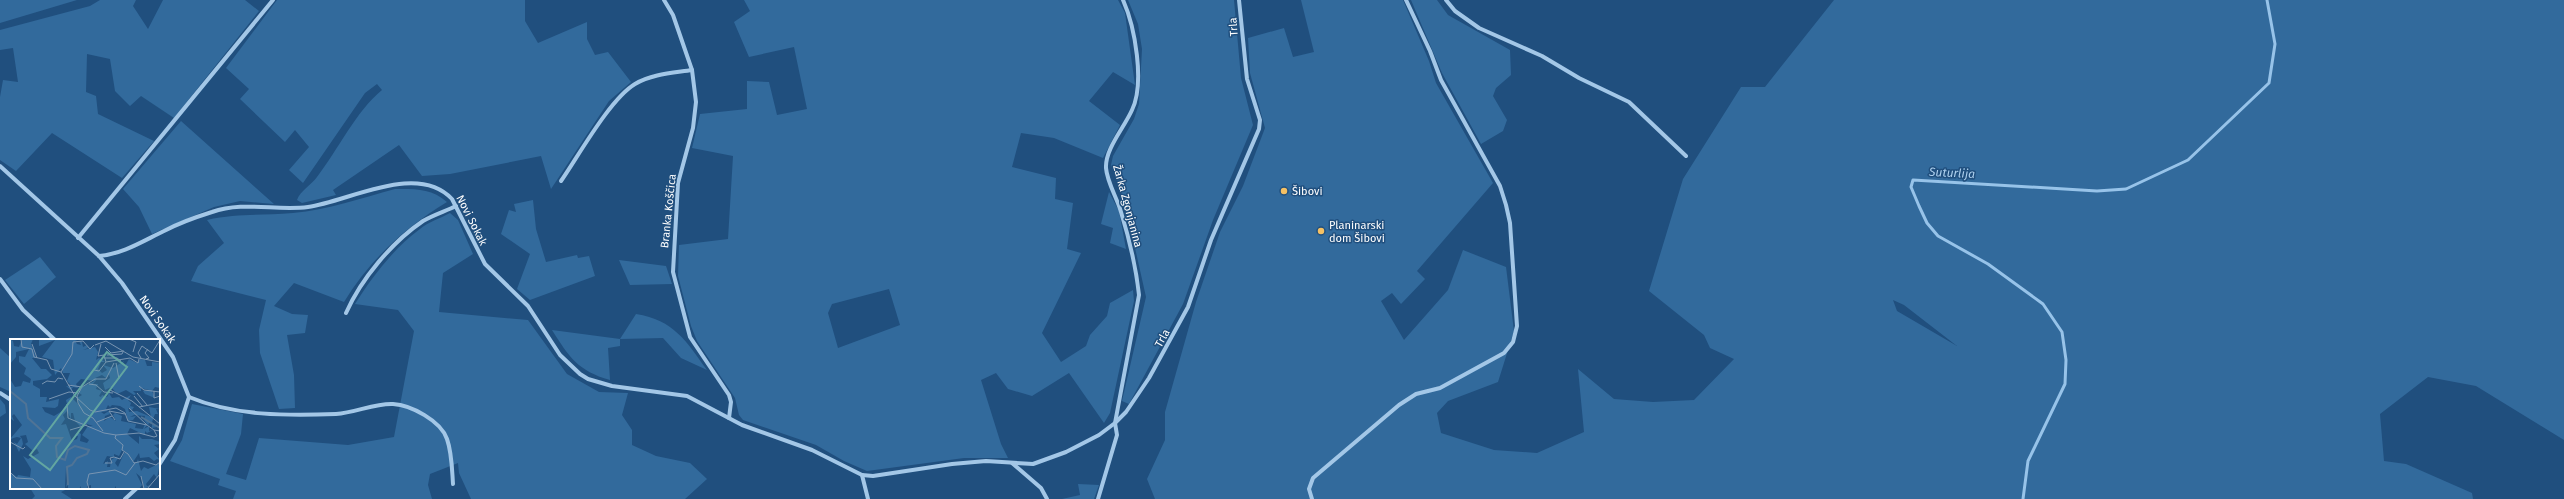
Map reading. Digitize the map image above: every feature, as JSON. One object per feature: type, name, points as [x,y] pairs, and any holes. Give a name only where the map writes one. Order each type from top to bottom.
[{"type":"street","points":[[78,238],[274,0]]},
{"type":"street","name":"Branka Koščica","points":[[664,0],[673,15],[692,70],[696,112],[678,183],[673,272],[690,337],[729,395],[731,402],[729,418]]},
{"type":"street","name":"Žarka Zgonjanina","points":[[1098,499],[1117,434],[1115,423],[1139,295],[1137,278],[1121,212],[1106,171],[1108,156],[1133,108],[1136,97],[1134,34],[1123,0]]},
{"type":"street","name":"Trla","points":[[862,475],[874,476],[952,464],[986,461],[1033,464],[1066,452],[1099,435],[1115,423],[1126,412],[1149,378],[1188,307],[1211,240],[1259,128],[1260,120],[1244,65],[1239,0]]},
{"type":"street","points":[[1312,499],[1309,489],[1313,478],[1394,410],[1416,394],[1440,388],[1504,353],[1513,342],[1517,326],[1510,223],[1500,186],[1441,80],[1430,51],[1406,0]]},
{"type":"street","points":[[1446,0],[1455,11],[1479,28],[1542,56],[1579,78],[1629,102],[1686,156]]},
{"type":"street","points":[[561,181],[603,119],[629,88],[654,76],[692,70]]},
{"type":"street","name":"Novi Sokak","points":[[0,166],[78,238],[100,256],[160,336],[173,356],[189,397]]},
{"type":"street","name":"Novi Sokak","points":[[100,256],[129,248],[165,230],[213,211],[246,206],[307,207],[396,184],[435,187],[446,192],[456,206],[485,264],[528,306],[560,355],[571,368],[588,380],[600,384],[687,396],[750,428],[812,450],[862,475]]},
{"type":"street","points":[[346,313],[371,273],[401,239],[424,220],[456,206]]},
{"type":"street","points":[[0,279],[23,310],[54,339]]},
{"type":"street","points":[[0,393],[10,399]]},
{"type":"street","points":[[160,463],[175,440],[189,397],[228,409],[257,413],[337,414],[393,404],[418,412],[444,432],[452,462],[453,484]]},
{"type":"street","points":[[1011,463],[1041,488],[1047,499]]},
{"type":"street","points":[[862,475],[868,499]]},
{"type":"street","points":[[124,499],[136,489]]},
{"type":"shaded area","points":[[0,0],[77,0],[0,23]]},
{"type":"shaded area","points":[[100,0],[136,0],[133,6],[148,29],[163,0],[245,0],[259,11],[174,118],[141,96],[130,106],[115,91],[110,59],[87,54],[86,92],[96,96],[98,114],[154,141],[122,178],[52,133],[16,171],[0,160],[0,97],[3,80],[18,82],[13,48],[0,50],[0,30],[90,6]]},
{"type":"shaded area","points":[[277,0],[525,0],[525,21],[538,43],[587,22],[587,39],[595,55],[608,52],[631,82],[609,101],[551,189],[541,156],[450,174],[422,176],[399,145],[333,190],[336,195],[302,203],[297,200],[298,197],[317,177],[364,109],[382,90],[377,84],[365,93],[303,183],[289,170],[309,147],[295,130],[285,142],[240,99],[249,89],[226,68]]},
{"type":"shaded area","points":[[744,0],[1118,0],[1125,13],[1135,85],[1113,72],[1089,101],[1120,125],[1103,158],[1054,138],[1021,133],[1012,167],[1056,178],[1055,199],[1073,203],[1067,249],[1081,253],[1042,333],[1061,362],[1086,346],[1090,335],[1107,316],[1110,303],[1133,290],[1134,301],[1110,413],[1104,423],[1069,373],[1032,396],[1008,389],[996,373],[981,380],[1001,444],[1008,458],[964,458],[867,471],[844,461],[816,445],[743,420],[739,415],[735,398],[697,341],[691,326],[678,276],[679,245],[728,239],[733,156],[692,148],[700,114],[747,109],[747,81],[769,82],[777,115],[807,109],[794,47],[749,57],[734,22],[750,11]],"holes":[[[889,289],[900,325],[838,348],[828,313],[832,304]]]},
{"type":"shaded area","points":[[1128,0],[1234,0],[1241,78],[1253,125],[1213,220],[1183,304],[1129,404],[1122,401],[1146,297],[1125,203],[1111,165],[1113,156],[1134,119],[1139,104],[1142,49],[1138,24]]},
{"type":"shaded area","points":[[1301,0],[1403,0],[1429,61],[1436,83],[1493,183],[1417,271],[1425,279],[1401,304],[1392,293],[1381,301],[1404,340],[1448,290],[1463,250],[1506,267],[1514,331],[1498,382],[1448,401],[1437,413],[1441,433],[1494,450],[1537,453],[1584,432],[1578,369],[1614,399],[1653,402],[1694,400],[1734,359],[1710,348],[1704,335],[1649,291],[1683,179],[1741,87],[1765,87],[1834,0],[2564,0],[2564,440],[2476,386],[2428,377],[2380,414],[2384,461],[2406,464],[2472,493],[2473,499],[1155,499],[1147,479],[1165,440],[1165,412],[1196,302],[1220,232],[1243,186],[1265,128],[1250,73],[1248,38],[1284,28],[1293,57],[1314,52]],"holes":[[[1893,300],[1904,305],[1957,346],[1897,311]]]},
{"type":"shaded area","points":[[1411,0],[1437,0],[1448,15],[1510,50],[1511,75],[1496,88],[1493,96],[1507,120],[1503,131],[1481,144],[1442,73]]},
{"type":"shaded area","points":[[181,121],[274,204],[240,201],[214,207],[152,234],[139,207],[123,189]]},
{"type":"shaded area","points":[[395,189],[422,190],[435,194],[447,202],[417,222],[390,245],[365,272],[344,302],[294,283],[274,306],[292,314],[308,315],[305,333],[287,335],[294,375],[295,408],[279,409],[260,353],[259,330],[266,300],[191,281],[198,266],[224,243],[207,220],[229,216],[282,214],[306,211],[332,206]]},
{"type":"shaded area","points":[[1109,192],[1119,211],[1126,249],[1110,243],[1113,228],[1101,224]]},
{"type":"shaded area","points":[[533,200],[536,229],[546,262],[577,255],[578,258],[589,256],[595,276],[530,300],[517,289],[530,254],[501,234],[509,210],[516,212],[514,204]]},
{"type":"shaded area","points":[[450,213],[458,220],[473,254],[443,273],[439,312],[528,320],[567,374],[599,392],[628,393],[622,415],[632,430],[632,445],[656,456],[690,463],[707,479],[685,499],[471,499],[459,473],[458,463],[430,474],[428,485],[432,499],[233,499],[236,491],[218,485],[220,479],[170,461],[182,440],[192,404],[243,414],[241,434],[226,474],[246,480],[259,438],[348,445],[394,437],[414,331],[398,310],[355,304],[376,273],[401,245],[423,227]]},
{"type":"shaded area","points":[[40,257],[56,277],[24,304],[5,280]]},
{"type":"shaded area","points":[[619,260],[666,266],[672,284],[630,285]]},
{"type":"shaded area","points":[[636,314],[649,317],[660,321],[678,333],[707,370],[681,358],[663,338],[620,339]]},
{"type":"shaded area","points":[[552,330],[620,339],[620,346],[608,348],[610,380],[590,372],[575,362]]},
{"type":"shaded area","points":[[0,348],[10,357],[10,392],[0,387]]},
{"type":"shaded area","points":[[0,399],[5,405],[6,413],[0,417]]},
{"type":"shaded area","points":[[1078,484],[1099,485],[1094,499],[1062,499],[1080,495]]},
{"type":"shaded area","points":[[31,489],[67,489],[61,492],[72,499],[32,499],[35,496]]},
{"type":"waterway","name":"Suturlija","points":[[2023,499],[2028,461],[2065,384],[2066,360],[2062,332],[2043,304],[1988,264],[1938,236],[1927,223],[1919,206],[1911,187],[1913,180],[2097,191],[2126,189],[2188,160],[2269,83],[2275,44],[2267,0]]},
{"type":"place","name":"Šibovi","points":[[1284,191]]},
{"type":"place","name":"Planinarski dom Šibovi","points":[[1321,231]]}]
